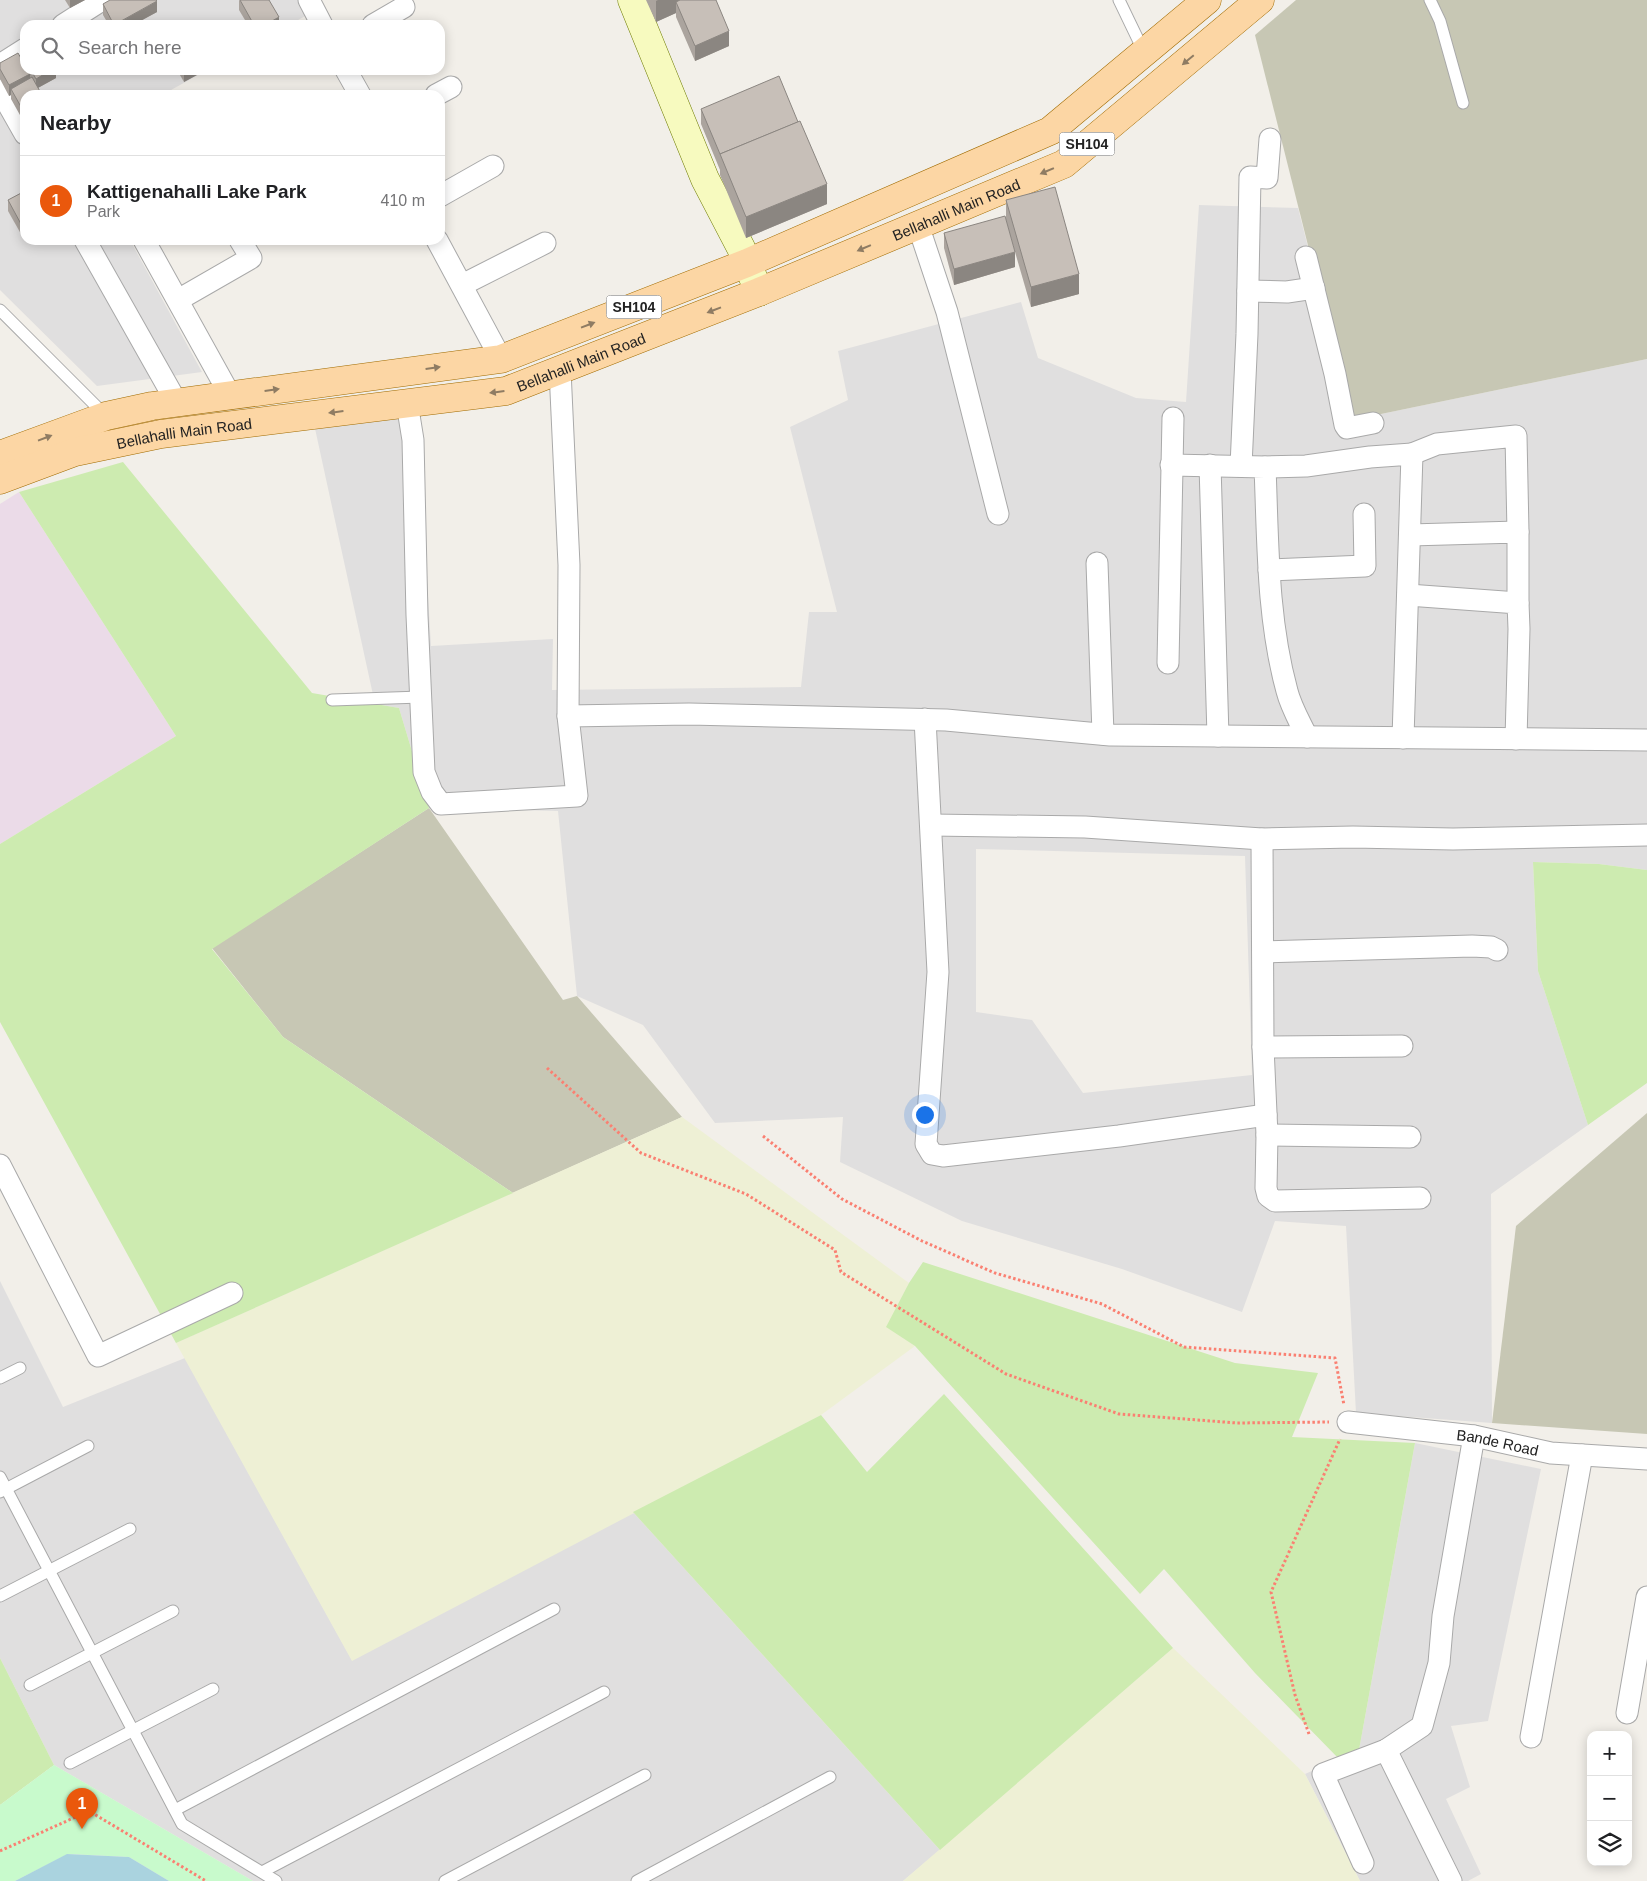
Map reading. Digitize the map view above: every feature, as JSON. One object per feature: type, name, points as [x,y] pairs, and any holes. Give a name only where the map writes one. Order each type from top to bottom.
[{"type":"main road","name":"Bellahalli Main Road","points":[[0,456],[106,416],[230,395],[501,359],[747,263],[1050,131],[1207,0]]},
{"type":"main road","name":"Bellahalli Main Road","points":[[0,480],[75,452],[161,434],[506,390],[560,370],[759,292],[1064,164],[1260,0]]},
{"type":"street","points":[[71,20],[102,0]]},
{"type":"street","points":[[309,0],[319,20]]},
{"type":"street","points":[[632,0],[705,179],[741,248],[759,292]]},
{"type":"street","points":[[382,20],[404,7]]},
{"type":"street","points":[[0,65],[20,52]]},
{"type":"street","points":[[349,75],[357,90]]},
{"type":"street","points":[[0,90],[20,125]]},
{"type":"street","points":[[1241,466],[1248,292],[1250,177],[1266,186],[1270,139]]},
{"type":"street","points":[[445,193],[492,166]]},
{"type":"street","points":[[918,225],[947,312],[998,514]]},
{"type":"street","points":[[462,285],[545,243]]},
{"type":"street","points":[[88,245],[177,403]]},
{"type":"street","points":[[147,245],[230,395]]},
{"type":"street","points":[[178,300],[251,258],[243,245]]},
{"type":"street","points":[[441,245],[501,359]]},
{"type":"street","points":[[1306,257],[1335,374],[1345,426],[1347,428],[1373,423]]},
{"type":"street","points":[[1248,292],[1287,292],[1314,288]]},
{"type":"street","points":[[407,403],[413,440],[417,615],[424,772],[432,792],[441,804],[577,796],[568,716],[570,565],[560,370]]},
{"type":"street","points":[[1168,663],[1173,418]]},
{"type":"street","points":[[1171,464],[1265,467],[1306,466],[1370,457],[1412,454],[1437,444],[1516,436],[1519,629],[1516,739]]},
{"type":"street","points":[[1403,738],[1412,454]]},
{"type":"street","points":[[1210,465],[1218,736]]},
{"type":"street","points":[[1265,467],[1269,570],[1276,640],[1287,693],[1307,737]]},
{"type":"street","points":[[1269,570],[1365,566],[1364,514]]},
{"type":"street","points":[[1410,535],[1518,532]]},
{"type":"street","points":[[1097,563],[1103,734]]},
{"type":"street","points":[[1408,595],[1518,603]]},
{"type":"street","points":[[568,716],[689,714],[925,720],[1103,734],[1647,740]]},
{"type":"street","points":[[925,720],[938,972],[926,1144],[932,1154],[943,1156],[1119,1136],[1266,1125],[1410,1137]]},
{"type":"street","points":[[931,825],[1085,827],[1262,839],[1453,839],[1647,835]]},
{"type":"street","points":[[1262,839],[1263,1047],[1266,1188],[1268,1196],[1275,1201],[1420,1198]]},
{"type":"street","points":[[1263,952],[1472,946],[1491,947],[1497,950]]},
{"type":"street","points":[[1263,1047],[1402,1046]]},
{"type":"street","points":[[0,1165],[98,1356],[232,1292]]},
{"type":"street","name":"Bande Road","points":[[1348,1422],[1474,1436],[1551,1453],[1647,1460]]},
{"type":"street","points":[[1363,1862],[1323,1774],[1386,1750],[1422,1726],[1439,1663],[1443,1616],[1474,1436]]},
{"type":"street","points":[[1531,1736],[1582,1455]]},
{"type":"street","points":[[1627,1713],[1641,1663],[1647,1596]]},
{"type":"street","points":[[1386,1750],[1451,1881]]},
{"type":"lane","points":[[1120,0],[1144,52]]},
{"type":"lane","points":[[1430,0],[1440,21],[1463,103]]},
{"type":"lane","points":[[0,310],[106,416]]},
{"type":"lane","points":[[332,700],[421,697]]},
{"type":"lane","points":[[0,1378],[20,1368]]},
{"type":"lane","points":[[3,1490],[88,1446]]},
{"type":"lane","points":[[0,1477],[3,1490],[49,1571],[182,1824],[276,1881]]},
{"type":"lane","points":[[0,1596],[130,1529]]},
{"type":"lane","points":[[175,1810],[554,1609]]},
{"type":"lane","points":[[30,1685],[173,1612]]},
{"type":"lane","points":[[70,1763],[213,1689]]},
{"type":"lane","points":[[262,1872],[604,1692]]},
{"type":"lane","points":[[445,1881],[645,1775]]},
{"type":"lane","points":[[637,1881],[830,1777]]},
{"type":"path","points":[[547,1068],[641,1153],[746,1194],[835,1250],[841,1272],[1006,1374],[1119,1414],[1237,1423],[1348,1422]]},
{"type":"path","points":[[763,1136],[842,1198],[922,1241],[995,1274],[1102,1304],[1184,1347],[1335,1358],[1348,1422],[1272,1592],[1295,1695],[1309,1734]]},
{"type":"path","points":[[0,1851],[89,1811],[206,1881]]},
{"type":"shaded area","points":[[0,0],[298,0],[307,15],[298,20],[20,20],[20,75],[198,75],[171,90],[20,90],[20,245],[133,245],[202,372],[97,386],[0,290]]},
{"type":"shaded area","points":[[1296,0],[1647,0],[1647,359],[1352,420],[1255,35]]},
{"type":"shaded area","points":[[1199,205],[1298,208],[1352,420],[1647,359],[1647,870],[1599,864],[1533,862],[1538,971],[1588,1125],[1491,1194],[1492,1423],[1356,1413],[1346,1226],[1275,1221],[1242,1312],[1122,1269],[962,1221],[840,1162],[843,1117],[715,1123],[643,1025],[577,996],[558,811],[429,808],[399,708],[375,704],[314,424],[417,414],[431,646],[553,639],[552,690],[801,687],[809,612],[837,612],[790,427],[848,400],[838,351],[1021,302],[1038,358],[1136,398],[1186,402]],"holes":[[[976,849],[1245,856],[1252,1075],[1083,1093],[1032,1020],[976,1012]]]},
{"type":"shaded area","points":[[19,492],[176,736],[0,844],[0,504]]},
{"type":"shaded area","points":[[429,808],[563,1000],[577,996],[682,1117],[513,1193],[283,1037],[212,948]]},
{"type":"shaded area","points":[[1647,1113],[1647,1434],[1492,1423],[1516,1226]]},
{"type":"shaded area","points":[[682,1117],[909,1283],[887,1327],[915,1346],[821,1415],[352,1661],[176,1343]]},
{"type":"shaded area","points":[[0,1281],[63,1407],[185,1358],[352,1660],[633,1512],[940,1850],[903,1881],[253,1881],[54,1765],[0,1658]]},
{"type":"shaded area","points":[[1415,1443],[1541,1469],[1488,1721],[1451,1726],[1470,1787],[1446,1799],[1481,1874],[1468,1881],[1360,1881],[1305,1774],[1359,1750]]},
{"type":"shaded area","points":[[1173,1648],[1305,1774],[1360,1881],[903,1881]]},
{"type":"green space","points":[[123,462],[312,693],[399,708],[429,808],[212,949],[283,1037],[513,1193],[176,1343],[0,1022],[0,844],[176,736],[19,492]]},
{"type":"green space","points":[[1533,862],[1599,864],[1647,870],[1647,1083],[1588,1125],[1538,971]]},
{"type":"green space","points":[[923,1262],[1235,1363],[1318,1373],[1292,1437],[1415,1443],[1359,1750],[1339,1759],[1255,1673],[1164,1569],[1140,1594],[915,1346],[886,1327],[909,1283]]},
{"type":"green space","points":[[944,1394],[1173,1648],[940,1850],[633,1512],[821,1415],[867,1472]]},
{"type":"green space","points":[[0,1658],[54,1765],[0,1805]]},
{"type":"green space","points":[[54,1765],[253,1881],[169,1881],[129,1857],[68,1854],[15,1881],[0,1881],[0,1805]]},
{"type":"water","points":[[67,1854],[129,1857],[169,1881],[15,1881]]},
{"type":"building","points":[[110,0],[157,1],[123,20],[111,20],[103,4]]},
{"type":"building","points":[[240,0],[269,0],[279,17],[274,20],[251,20]]},
{"type":"building","points":[[680,0],[716,0],[729,31],[695,46],[676,2]]},
{"type":"building","points":[[18,53],[20,56],[20,75],[28,75],[9,85],[0,69],[0,63]]},
{"type":"building","points":[[34,75],[43,75],[36,79]]},
{"type":"building","points":[[779,76],[798,122],[720,154],[701,109]]},
{"type":"building","points":[[32,77],[39,90],[20,90],[20,105],[11,89]]},
{"type":"building","points":[[800,121],[827,184],[746,217],[720,154]]},
{"type":"building","points":[[1055,187],[1079,274],[1031,287],[1006,200]]},
{"type":"building","points":[[20,194],[20,222],[8,200]]},
{"type":"building","points":[[1005,216],[1015,252],[954,269],[944,233]]},
{"type":"place","name":"Kattigenahalli Lake Park","points":[[82,1829]]}]
